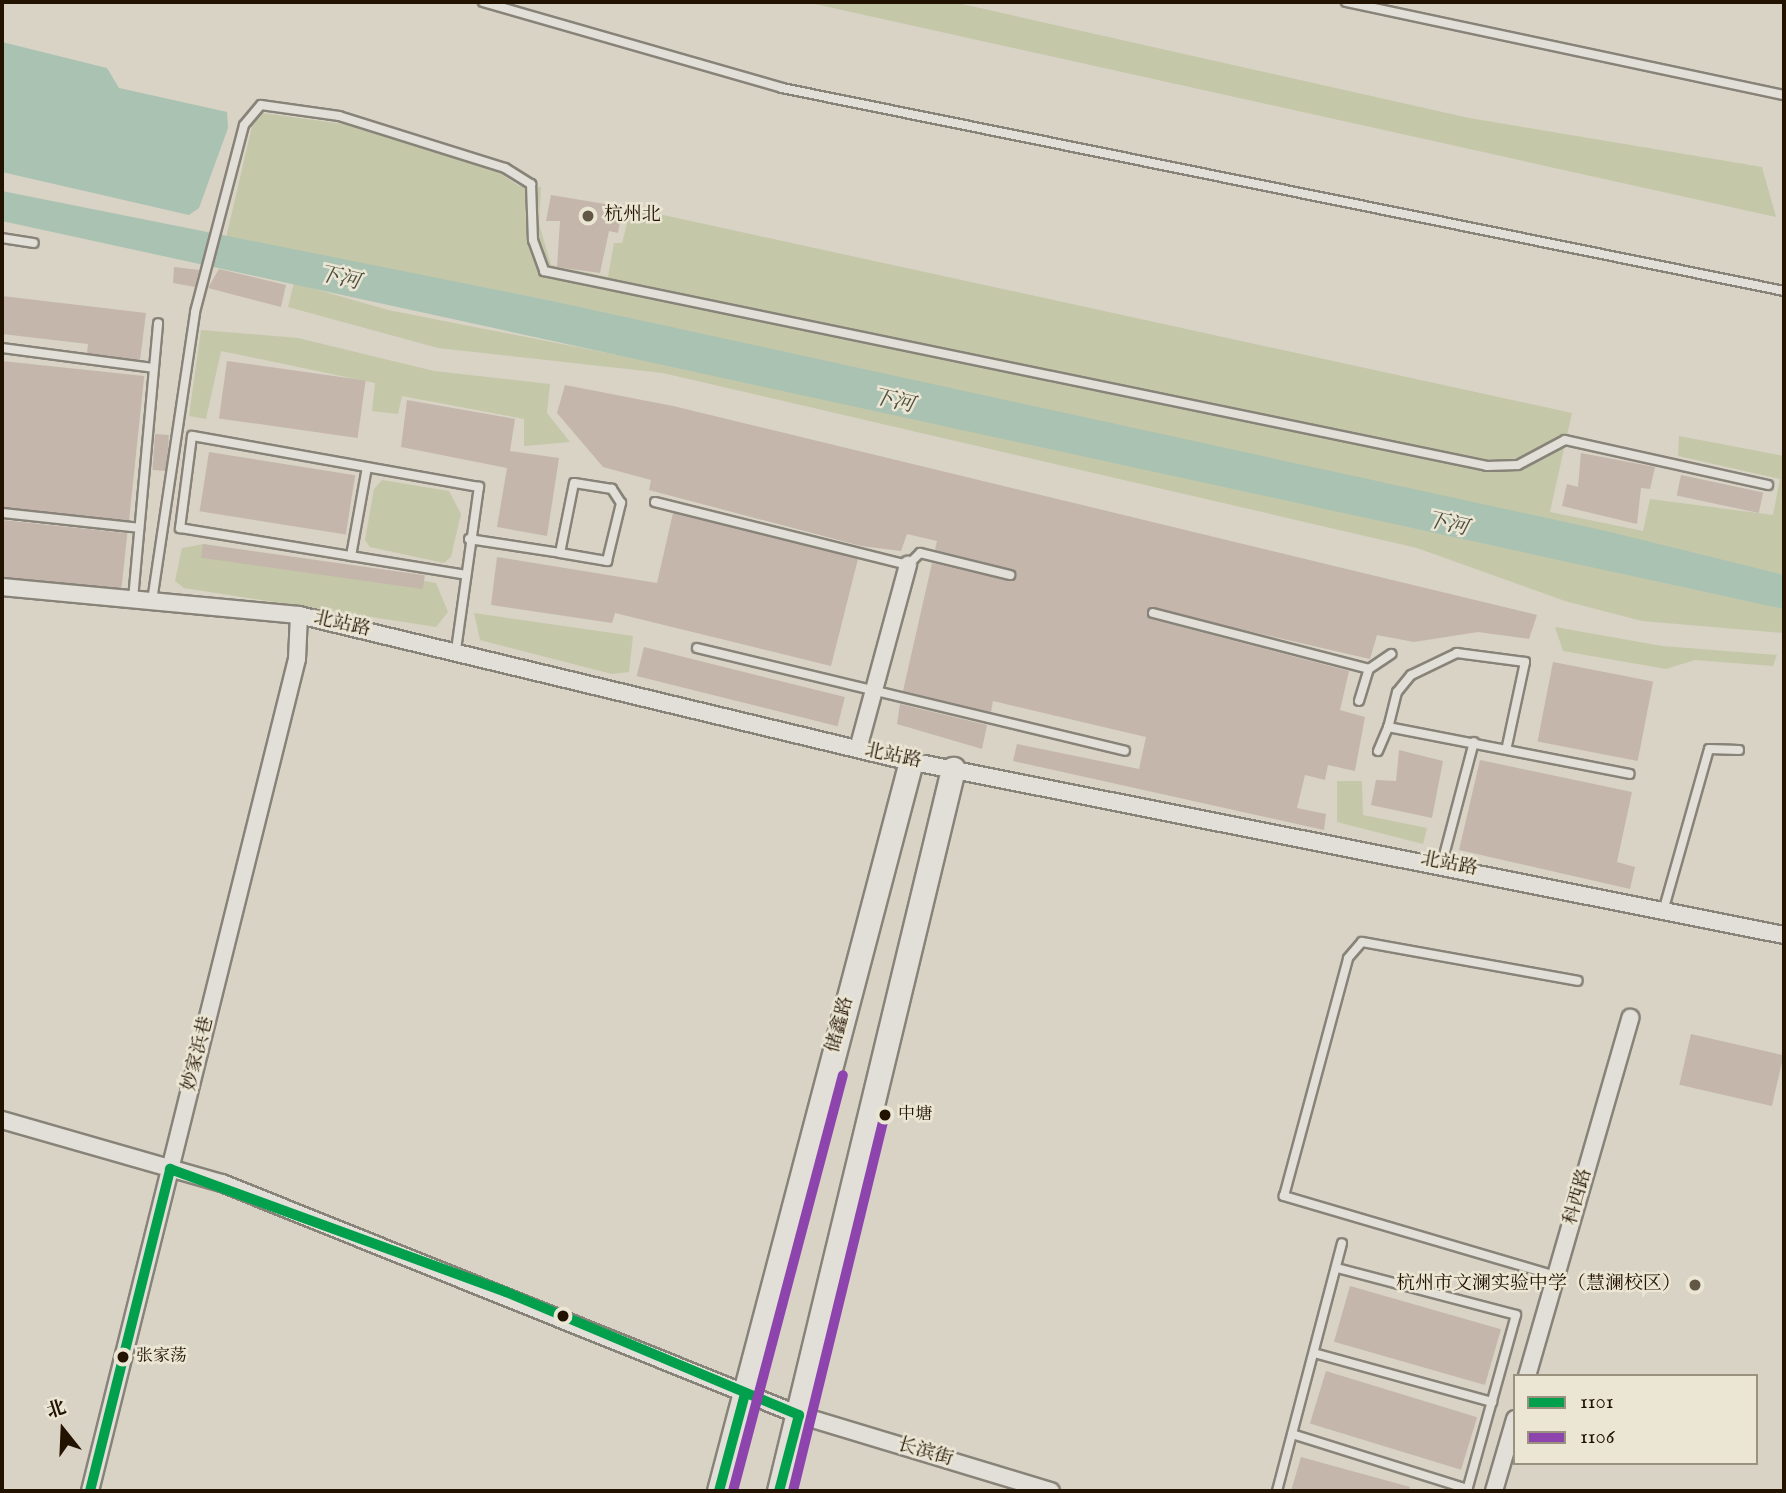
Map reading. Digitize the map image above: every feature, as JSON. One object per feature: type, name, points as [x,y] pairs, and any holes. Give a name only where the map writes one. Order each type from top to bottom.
[{"type":"street","points":[[858,749],[908,565]]},
{"type":"street","name":"北站路","points":[[2,587],[299,615],[456,650],[911,761],[1442,863],[1784,935]]},
{"type":"street","name":"妙家浜巷","points":[[90,1491],[298,659],[299,615]]},
{"type":"street","name":"储鑫路","points":[[719,1491],[911,761]]},
{"type":"street","points":[[779,1491],[953,769]]},
{"type":"street","name":"科西路","points":[[1528,1374],[1630,1018]]},
{"type":"street","name":"长滨街","points":[[2,1120],[170,1169],[506,1292],[799,1415],[1051,1491]]},
{"type":"street","points":[[1494,1491],[1513,1426]]},
{"type":"lane","points":[[483,2],[782,88],[1784,291]]},
{"type":"lane","points":[[1346,2],[1784,95]]},
{"type":"lane","points":[[152,601],[207,268],[244,125],[261,105],[339,116],[505,167],[531,184],[533,240],[544,271],[1488,466],[1518,465],[1564,440],[1768,485]]},
{"type":"lane","points":[[2,238],[34,243]]},
{"type":"lane","points":[[133,599],[158,323]]},
{"type":"lane","points":[[2,348],[153,368]]},
{"type":"lane","points":[[456,650],[462,574],[479,487],[192,436],[180,528],[462,574]]},
{"type":"lane","points":[[351,556],[368,467]]},
{"type":"lane","points":[[469,539],[607,561],[621,503],[612,489],[574,483],[560,553]]},
{"type":"lane","points":[[655,502],[908,565],[920,553],[1010,575]]},
{"type":"lane","points":[[2,513],[139,528]]},
{"type":"lane","points":[[1153,613],[1369,669]]},
{"type":"lane","points":[[697,648],[1125,751]]},
{"type":"lane","points":[[1378,751],[1388,727],[1397,692],[1436,660],[1457,653],[1525,662],[1507,746]]},
{"type":"lane","points":[[1359,701],[1369,669],[1391,654]]},
{"type":"lane","points":[[1388,727],[1507,746],[1629,774]]},
{"type":"lane","points":[[1442,863],[1474,742]]},
{"type":"lane","points":[[1664,908],[1709,749],[1739,750]]},
{"type":"lane","points":[[1556,1276],[1284,1196],[1348,958],[1362,942],[1578,981]]},
{"type":"lane","points":[[1277,1491],[1342,1242]]},
{"type":"lane","points":[[1292,1434],[1467,1490],[1516,1315],[1337,1268]]},
{"type":"lane","points":[[1314,1353],[1492,1402]]},
{"type":"shaded area","points":[[806,2],[953,2],[1469,118],[1762,167],[1776,217]]},
{"type":"shaded area","points":[[263,113],[343,124],[495,170],[519,186],[541,187],[539,224],[551,265],[608,277],[614,243],[622,243],[631,208],[1572,413],[1550,512],[1643,531],[1650,499],[1773,515],[1780,479],[1678,456],[1679,436],[1784,456],[1784,575],[543,299],[226,238],[252,126]]},
{"type":"shaded area","points":[[294,283],[388,310],[669,365],[1784,609],[1784,633],[1642,621],[1565,601],[1417,548],[663,373],[438,348],[288,307]]},
{"type":"shaded area","points":[[201,330],[298,338],[434,371],[550,384],[547,413],[570,442],[524,446],[524,419],[402,396],[398,414],[372,411],[375,383],[221,351],[206,419],[189,416]]},
{"type":"shaded area","points":[[382,480],[449,491],[461,514],[451,557],[444,563],[370,547],[365,540],[374,489]]},
{"type":"shaded area","points":[[203,544],[436,583],[448,612],[436,627],[184,588],[175,581],[182,548]]},
{"type":"shaded area","points":[[474,613],[633,636],[629,672],[612,674],[480,640]]},
{"type":"shaded area","points":[[1555,627],[1662,646],[1777,655],[1773,666],[1695,660],[1666,669],[1563,651]]},
{"type":"shaded area","points":[[1337,781],[1362,781],[1363,815],[1427,828],[1423,844],[1337,822]]},
{"type":"water","points":[[2,42],[107,68],[119,88],[227,112],[228,128],[199,208],[189,215],[2,172]]},
{"type":"water","name":"下河","points":[[2,191],[543,299],[1606,531],[1784,575],[1784,609],[2,221]]},
{"type":"building","points":[[551,195],[623,207],[618,233],[609,231],[600,273],[557,267],[560,221],[546,221]]},
{"type":"building","points":[[174,267],[199,270],[195,287],[173,283]]},
{"type":"building","points":[[219,269],[286,285],[281,307],[208,288]]},
{"type":"building","points":[[2,296],[146,313],[140,360],[87,353],[88,344],[2,334]]},
{"type":"building","points":[[2,361],[144,376],[129,521],[2,508]]},
{"type":"building","points":[[227,361],[366,380],[358,438],[219,418]]},
{"type":"building","points":[[565,385],[673,406],[1537,615],[1529,639],[1478,632],[1414,642],[1377,635],[1370,659],[1149,608],[1151,619],[1349,671],[1340,710],[1365,717],[1355,771],[1328,765],[1325,780],[1305,775],[1297,808],[1326,814],[1324,830],[1013,761],[1017,744],[1139,769],[1146,737],[993,701],[991,712],[903,691],[932,563],[1009,581],[1014,570],[935,550],[937,541],[907,534],[901,551],[861,546],[649,490],[651,480],[603,467],[557,413]]},
{"type":"building","points":[[407,400],[515,419],[510,451],[559,458],[547,536],[497,527],[507,468],[401,447]]},
{"type":"building","points":[[155,434],[169,435],[166,471],[152,470]]},
{"type":"building","points":[[209,452],[355,475],[346,534],[200,511]]},
{"type":"building","points":[[1581,453],[1655,467],[1650,489],[1641,488],[1637,524],[1562,506],[1567,484],[1578,487]]},
{"type":"building","points":[[1681,475],[1763,492],[1759,513],[1677,496]]},
{"type":"building","points":[[673,513],[858,559],[831,666],[615,613],[612,623],[491,605],[497,557],[657,583]]},
{"type":"building","points":[[2,520],[127,533],[121,590],[2,577]]},
{"type":"building","points":[[203,544],[425,575],[423,589],[201,558]]},
{"type":"building","points":[[644,647],[845,697],[838,726],[637,676]]},
{"type":"building","points":[[1553,662],[1653,681],[1638,761],[1538,742]]},
{"type":"building","points":[[900,704],[987,725],[982,749],[897,724]]},
{"type":"building","points":[[1399,750],[1443,761],[1432,818],[1371,805],[1376,780],[1396,781]]},
{"type":"building","points":[[1480,760],[1632,792],[1617,862],[1635,867],[1630,889],[1459,850]]},
{"type":"building","points":[[1691,1034],[1784,1055],[1772,1106],[1679,1085]]},
{"type":"building","points":[[1350,1286],[1501,1329],[1485,1385],[1334,1342]]},
{"type":"building","points":[[1326,1371],[1477,1417],[1461,1470],[1310,1424]]},
{"type":"building","points":[[1301,1457],[1410,1487],[1409,1491],[1291,1491]]},
{"type":"transit line","name":"1106","points":[[733,1491],[843,1075]]},
{"type":"transit line","name":"1106","points":[[793,1491],[885,1115]]},
{"type":"transit line","name":"1101","points":[[170,1169],[506,1292],[799,1415],[779,1491]]},
{"type":"transit line","name":"1101","points":[[90,1491],[170,1169]]},
{"type":"transit line","name":"1101","points":[[719,1491],[745,1394]]},
{"type":"place","name":"杭州北","points":[[588,216]]},
{"type":"place","name":"中塘","points":[[885,1115]]},
{"type":"place","name":"杭州市文澜实验中学（慧澜校区）","points":[[1695,1285]]},
{"type":"place","name":"张家荡","points":[[123,1357]]}]
